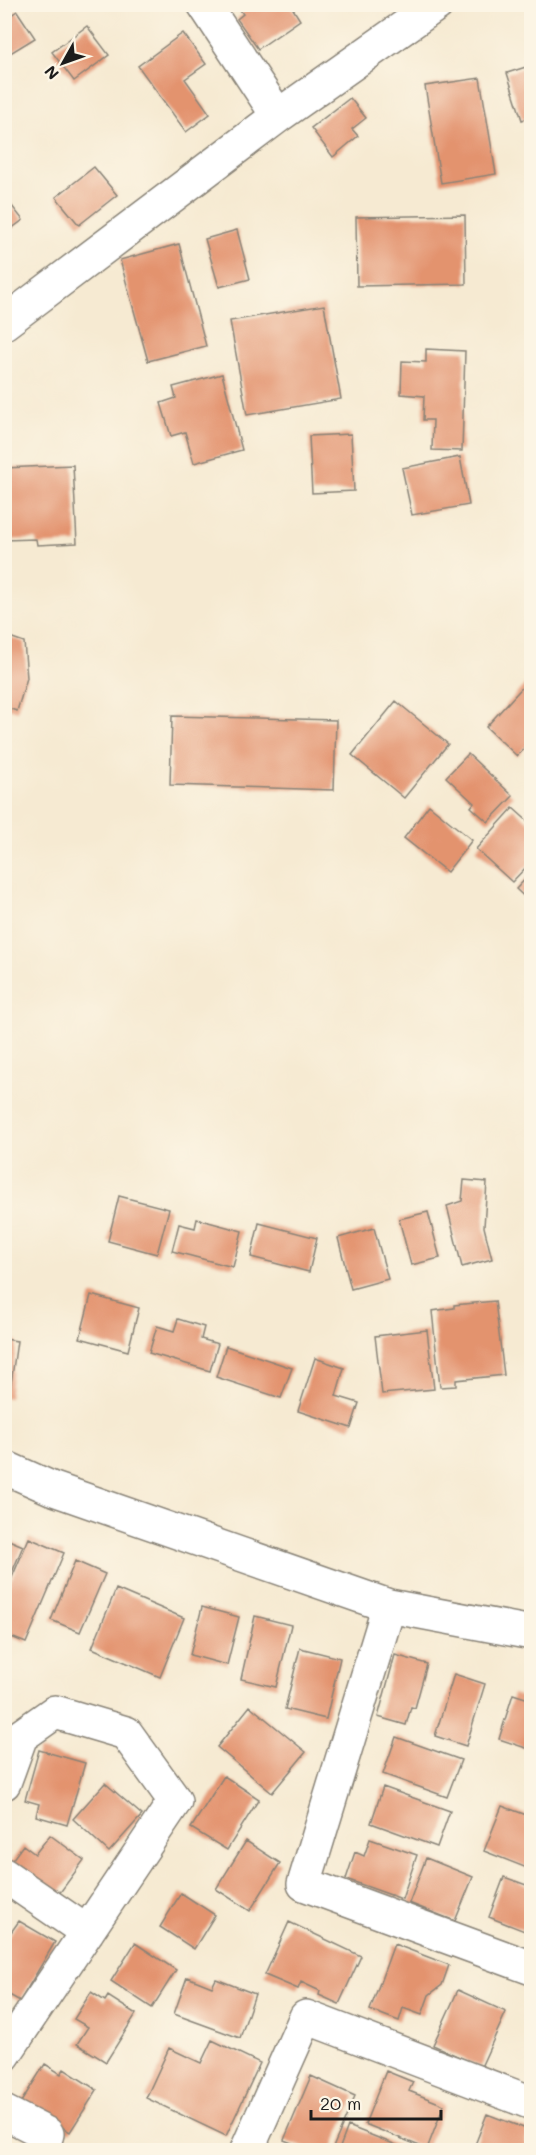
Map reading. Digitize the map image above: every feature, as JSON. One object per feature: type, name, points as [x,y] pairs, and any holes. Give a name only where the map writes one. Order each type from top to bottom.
[{"type":"street","points":[[204,4],[278,116]]},
{"type":"street","points":[[6,318],[278,116],[437,4]]},
{"type":"street","points":[[4,1467],[51,1488],[389,1606],[531,1633]]},
{"type":"street","points":[[389,1606],[304,1884],[531,1968]]},
{"type":"street","points":[[4,1783],[21,1736],[55,1712],[126,1732],[175,1801],[4,2055]]},
{"type":"street","points":[[4,1875],[87,1932]]},
{"type":"street","points":[[247,2151],[306,2017],[531,2103]]},
{"type":"street","points":[[4,2112],[47,2134],[42,2151]]},
{"type":"building","points":[[236,4],[290,4],[300,20],[258,49],[237,19],[243,14]]},
{"type":"building","points":[[17,11],[35,38],[4,57],[4,20]]},
{"type":"building","points":[[87,26],[109,55],[74,81],[52,52]]},
{"type":"building","points":[[183,33],[206,64],[185,79],[210,114],[186,132],[138,66]]},
{"type":"building","points":[[532,65],[532,117],[522,120],[507,73]]},
{"type":"building","points":[[480,78],[496,174],[441,183],[425,86]]},
{"type":"building","points":[[350,98],[366,118],[352,129],[358,136],[333,157],[311,128]]},
{"type":"building","points":[[94,167],[117,195],[79,225],[56,197]]},
{"type":"building","points":[[4,196],[23,220],[4,234]]},
{"type":"building","points":[[465,215],[466,284],[357,286],[356,217]]},
{"type":"building","points":[[237,230],[250,279],[219,287],[205,239]]},
{"type":"building","points":[[179,244],[206,346],[148,361],[120,260]]},
{"type":"building","points":[[324,305],[341,399],[247,415],[230,321]]},
{"type":"building","points":[[426,349],[465,351],[462,451],[432,450],[433,420],[423,420],[424,396],[401,394],[402,361],[426,362]]},
{"type":"building","points":[[222,374],[242,450],[194,463],[185,432],[171,436],[161,403],[176,398],[173,387]]},
{"type":"building","points":[[351,434],[354,491],[312,493],[309,436]]},
{"type":"building","points":[[460,457],[469,505],[412,515],[402,468]]},
{"type":"building","points":[[73,465],[77,543],[37,545],[36,539],[4,540],[4,468]]},
{"type":"building","points":[[4,635],[24,642],[27,678],[17,711],[4,707]]},
{"type":"building","points":[[529,680],[532,682],[532,740],[517,756],[486,727]]},
{"type":"building","points":[[396,701],[448,744],[404,798],[352,755]]},
{"type":"building","points":[[172,716],[336,720],[334,790],[170,785]]},
{"type":"building","points":[[468,754],[513,796],[488,822],[471,807],[474,803],[446,777]]},
{"type":"building","points":[[429,805],[472,840],[447,872],[404,838]]},
{"type":"building","points":[[513,808],[532,825],[532,861],[512,882],[476,849]]},
{"type":"building","points":[[532,872],[532,904],[516,889]]},
{"type":"building","points":[[464,1180],[487,1182],[484,1227],[492,1259],[462,1267],[447,1206],[462,1201]]},
{"type":"building","points":[[119,1196],[169,1209],[157,1254],[108,1241]]},
{"type":"building","points":[[428,1212],[440,1258],[411,1265],[399,1219]]},
{"type":"building","points":[[197,1219],[242,1231],[233,1267],[172,1251],[179,1224],[195,1228]]},
{"type":"building","points":[[259,1223],[317,1238],[309,1272],[251,1257]]},
{"type":"building","points":[[374,1228],[388,1279],[351,1289],[338,1238]]},
{"type":"building","points":[[91,1295],[139,1308],[128,1351],[80,1338]]},
{"type":"building","points":[[495,1301],[504,1375],[456,1380],[456,1386],[440,1387],[432,1311],[454,1308],[454,1305]]},
{"type":"building","points":[[178,1319],[204,1327],[201,1339],[218,1344],[210,1371],[149,1353],[157,1326],[174,1331]]},
{"type":"building","points":[[427,1330],[434,1389],[382,1394],[375,1336]]},
{"type":"building","points":[[4,1339],[17,1341],[9,1398],[4,1397]]},
{"type":"building","points":[[226,1346],[292,1368],[281,1398],[216,1377]]},
{"type":"building","points":[[315,1358],[344,1368],[336,1396],[359,1403],[351,1428],[298,1411]]},
{"type":"building","points":[[4,1538],[23,1546],[5,1589],[4,1589]]},
{"type":"building","points":[[29,1538],[64,1553],[26,1643],[4,1634],[4,1596]]},
{"type":"building","points":[[75,1561],[105,1574],[80,1632],[51,1620]]},
{"type":"building","points":[[116,1589],[184,1618],[160,1677],[92,1648]]},
{"type":"building","points":[[202,1607],[239,1617],[227,1665],[190,1655]]},
{"type":"building","points":[[255,1616],[291,1625],[276,1687],[241,1679]]},
{"type":"building","points":[[300,1648],[340,1658],[326,1719],[285,1709]]},
{"type":"building","points":[[395,1655],[427,1664],[415,1708],[411,1707],[406,1725],[378,1717]]},
{"type":"building","points":[[454,1674],[485,1684],[466,1746],[435,1736]]},
{"type":"building","points":[[513,1694],[532,1700],[532,1750],[499,1739]]},
{"type":"building","points":[[250,1706],[306,1752],[272,1793],[217,1747]]},
{"type":"building","points":[[396,1737],[461,1760],[447,1797],[383,1774]]},
{"type":"building","points":[[39,1750],[85,1763],[67,1825],[36,1816],[39,1804],[25,1800]]},
{"type":"building","points":[[224,1776],[259,1799],[227,1850],[191,1828]]},
{"type":"building","points":[[105,1783],[142,1815],[109,1852],[73,1819]]},
{"type":"building","points":[[383,1787],[450,1811],[437,1847],[371,1823]]},
{"type":"building","points":[[502,1806],[532,1817],[532,1870],[484,1851]]},
{"type":"building","points":[[50,1835],[84,1860],[56,1898],[10,1863],[23,1845],[35,1854]]},
{"type":"building","points":[[370,1839],[417,1855],[402,1899],[346,1879],[355,1852],[364,1856]]},
{"type":"building","points":[[246,1841],[280,1863],[250,1911],[216,1889]]},
{"type":"building","points":[[426,1858],[473,1877],[455,1921],[409,1903]]},
{"type":"building","points":[[504,1877],[532,1887],[532,1934],[489,1917]]},
{"type":"building","points":[[181,1893],[215,1915],[194,1949],[160,1927]]},
{"type":"building","points":[[19,1921],[55,1942],[20,2001],[4,1992],[4,1942]]},
{"type":"building","points":[[289,1922],[361,1956],[339,2004],[319,1995],[320,1991],[301,1982],[298,1989],[265,1975]]},
{"type":"building","points":[[135,1943],[176,1970],[152,2008],[111,1981]]},
{"type":"building","points":[[394,1944],[449,1965],[442,1985],[429,1995],[422,2015],[403,2008],[399,2021],[370,2010]]},
{"type":"building","points":[[187,1977],[212,1987],[216,1979],[255,1994],[240,2038],[174,2014]]},
{"type":"building","points":[[458,1990],[506,2012],[481,2067],[433,2045]]},
{"type":"building","points":[[91,1992],[105,2001],[108,1996],[136,2014],[106,2062],[77,2044],[88,2027],[74,2019]]},
{"type":"building","points":[[212,2040],[260,2063],[226,2136],[146,2098],[169,2048],[201,2063]]},
{"type":"building","points":[[45,2064],[61,2074],[64,2069],[97,2090],[70,2132],[21,2102]]},
{"type":"building","points":[[386,2071],[413,2082],[409,2091],[444,2105],[427,2149],[365,2124]]},
{"type":"building","points":[[311,2076],[355,2096],[332,2150],[309,2150],[284,2140]]},
{"type":"building","points":[[487,2114],[529,2130],[525,2142],[532,2145],[532,2150],[473,2150]]},
{"type":"building","points":[[348,2126],[409,2150],[339,2150]]}]
